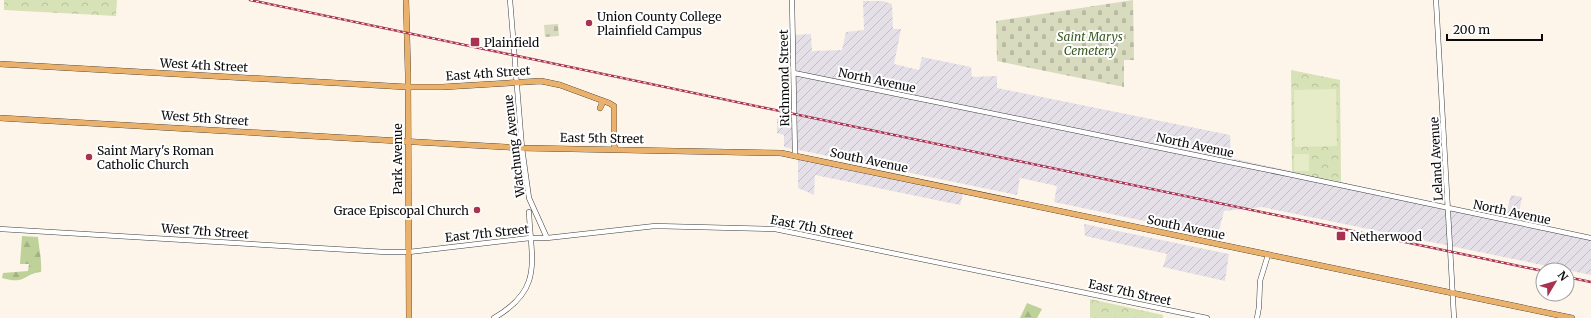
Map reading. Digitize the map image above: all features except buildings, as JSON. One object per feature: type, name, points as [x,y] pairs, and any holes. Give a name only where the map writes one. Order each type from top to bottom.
[{"type":"main road","name":"Park Avenue","points":[[406,0],[409,318]]},
{"type":"main road","name":"West 4th Street","points":[[0,64],[407,86]]},
{"type":"main road","name":"East 4th Street","points":[[407,86],[443,87],[532,80],[551,83],[614,106],[614,146],[616,150]]},
{"type":"main road","points":[[600,108],[602,104],[601,100]]},
{"type":"main road","name":"West 5th Street","points":[[0,118],[408,142]]},
{"type":"main road","name":"East 5th Street","points":[[408,142],[522,148],[781,153],[795,155]]},
{"type":"main road","name":"South Avenue","points":[[795,155],[1268,256],[1572,318]]},
{"type":"street","name":"Watchung Avenue","points":[[510,0],[522,148],[529,198],[547,238]]},
{"type":"street","name":"Richmond Street","points":[[792,0],[795,155]]},
{"type":"street","name":"Leland Avenue","points":[[1436,0],[1454,318]]},
{"type":"street","name":"North Avenue","points":[[794,73],[1591,238]]},
{"type":"street","points":[[494,318],[517,302],[530,283],[533,268],[529,212]]},
{"type":"street","name":"East 7th Street","points":[[409,252],[530,238],[547,238],[655,226],[775,229],[1207,318]]},
{"type":"street","name":"West 7th Street","points":[[0,229],[340,250],[409,252]]},
{"type":"street","points":[[1257,318],[1260,281],[1268,256]]},
{"type":"shaded area","points":[[863,1],[883,1],[892,4],[893,29],[901,29],[894,64],[919,70],[922,57],[971,67],[972,77],[997,76],[997,88],[1230,135],[1231,158],[1341,182],[1504,221],[1511,195],[1522,197],[1517,224],[1591,240],[1591,275],[1575,272],[1575,262],[1535,262],[1535,263],[1262,207],[1224,211],[1219,231],[1227,232],[1225,238],[1054,202],[1057,186],[1020,178],[1017,195],[784,147],[784,135],[777,133],[777,119],[793,102],[792,35],[811,34],[812,51],[842,50],[846,32],[864,30]]},
{"type":"shaded area","points":[[798,159],[963,194],[960,205],[815,175],[814,195],[798,188]]},
{"type":"shaded area","points":[[1084,224],[1229,254],[1225,281],[1163,267],[1167,254],[1085,236]]},
{"type":"green space","points":[[4,0],[117,0],[116,16],[4,10]]},
{"type":"green space","name":"Saint Marys Cemetery","points":[[1133,0],[1134,60],[1124,60],[1124,87],[997,61],[996,21]]},
{"type":"green space","points":[[558,24],[559,36],[545,37],[544,25]]},
{"type":"green space","points":[[1291,70],[1340,80],[1341,182],[1292,172]]},
{"type":"green space","points":[[1336,89],[1337,146],[1295,147],[1294,90]]},
{"type":"green space","points":[[1294,154],[1309,154],[1309,171],[1294,171]]},
{"type":"green space","points":[[22,236],[38,237],[41,272],[35,273],[20,280],[2,278],[3,273],[28,271],[29,264],[20,264]]},
{"type":"green space","points":[[1090,299],[1163,315],[1163,318],[1090,318]]},
{"type":"green space","points":[[1027,303],[1042,309],[1037,318],[1020,318]]},
{"type":"railway","points":[[250,0],[1535,269]]},
{"type":"railway","points":[[1575,279],[1591,282]]},
{"type":"place","name":"Union County College Plainfield Campus","points":[[589,23]]},
{"type":"place","name":"Plainfield","points":[[475,42]]},
{"type":"place","name":"Saint Mary's Roman Catholic Church","points":[[89,157]]},
{"type":"place","name":"Grace Episcopal Church","points":[[477,210]]},
{"type":"place","name":"Netherwood","points":[[1341,236]]}]
